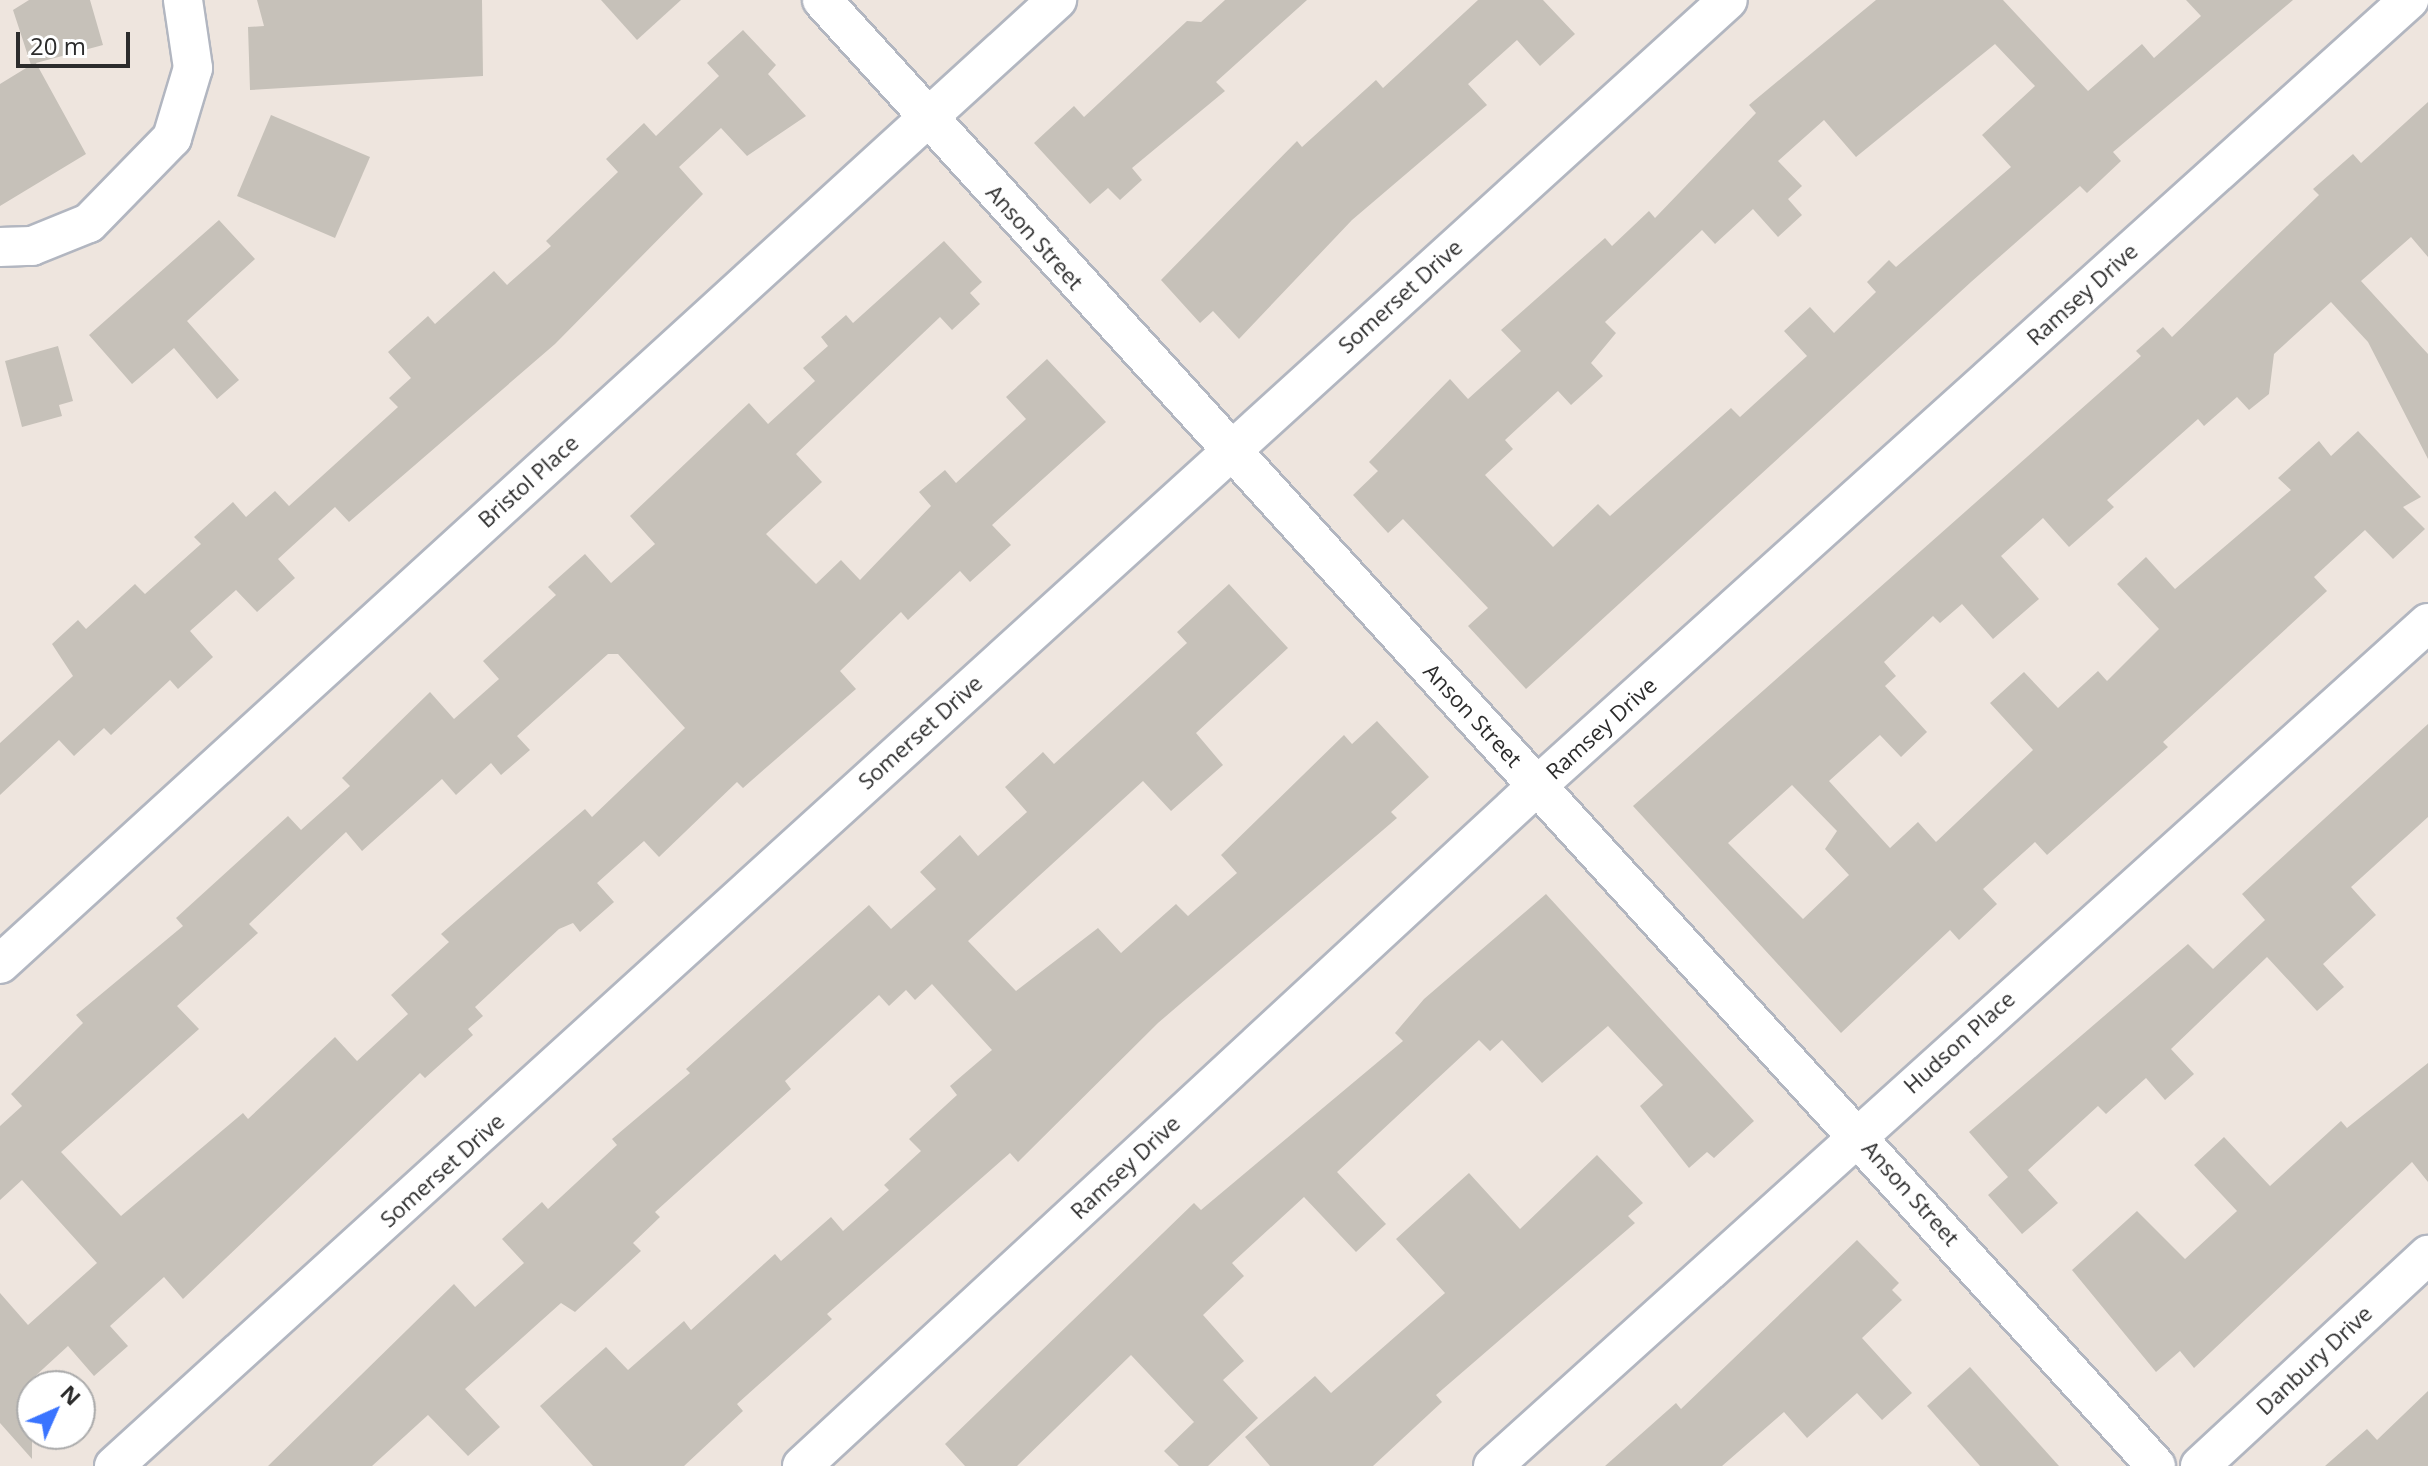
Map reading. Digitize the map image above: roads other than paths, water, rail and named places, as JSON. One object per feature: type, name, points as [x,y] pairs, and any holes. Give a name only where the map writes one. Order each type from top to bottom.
[{"type":"street","points":[[0,247],[32,246],[89,223],[172,138],[193,68],[183,0]]},
{"type":"street","name":"Anson Street","points":[[822,0],[1228,451],[1857,1133],[2156,1466]]},
{"type":"street","name":"Bristol Place","points":[[0,964],[1057,0]]},
{"type":"street","name":"Somerset Drive","points":[[114,1466],[1728,0]]},
{"type":"street","name":"Ramsey Drive","points":[[802,1466],[1538,785],[2409,0]]},
{"type":"street","name":"Hudson Place","points":[[1493,1466],[1857,1133],[2428,623]]},
{"type":"street","name":"Danbury Drive","points":[[2200,1466],[2428,1255]]}]
